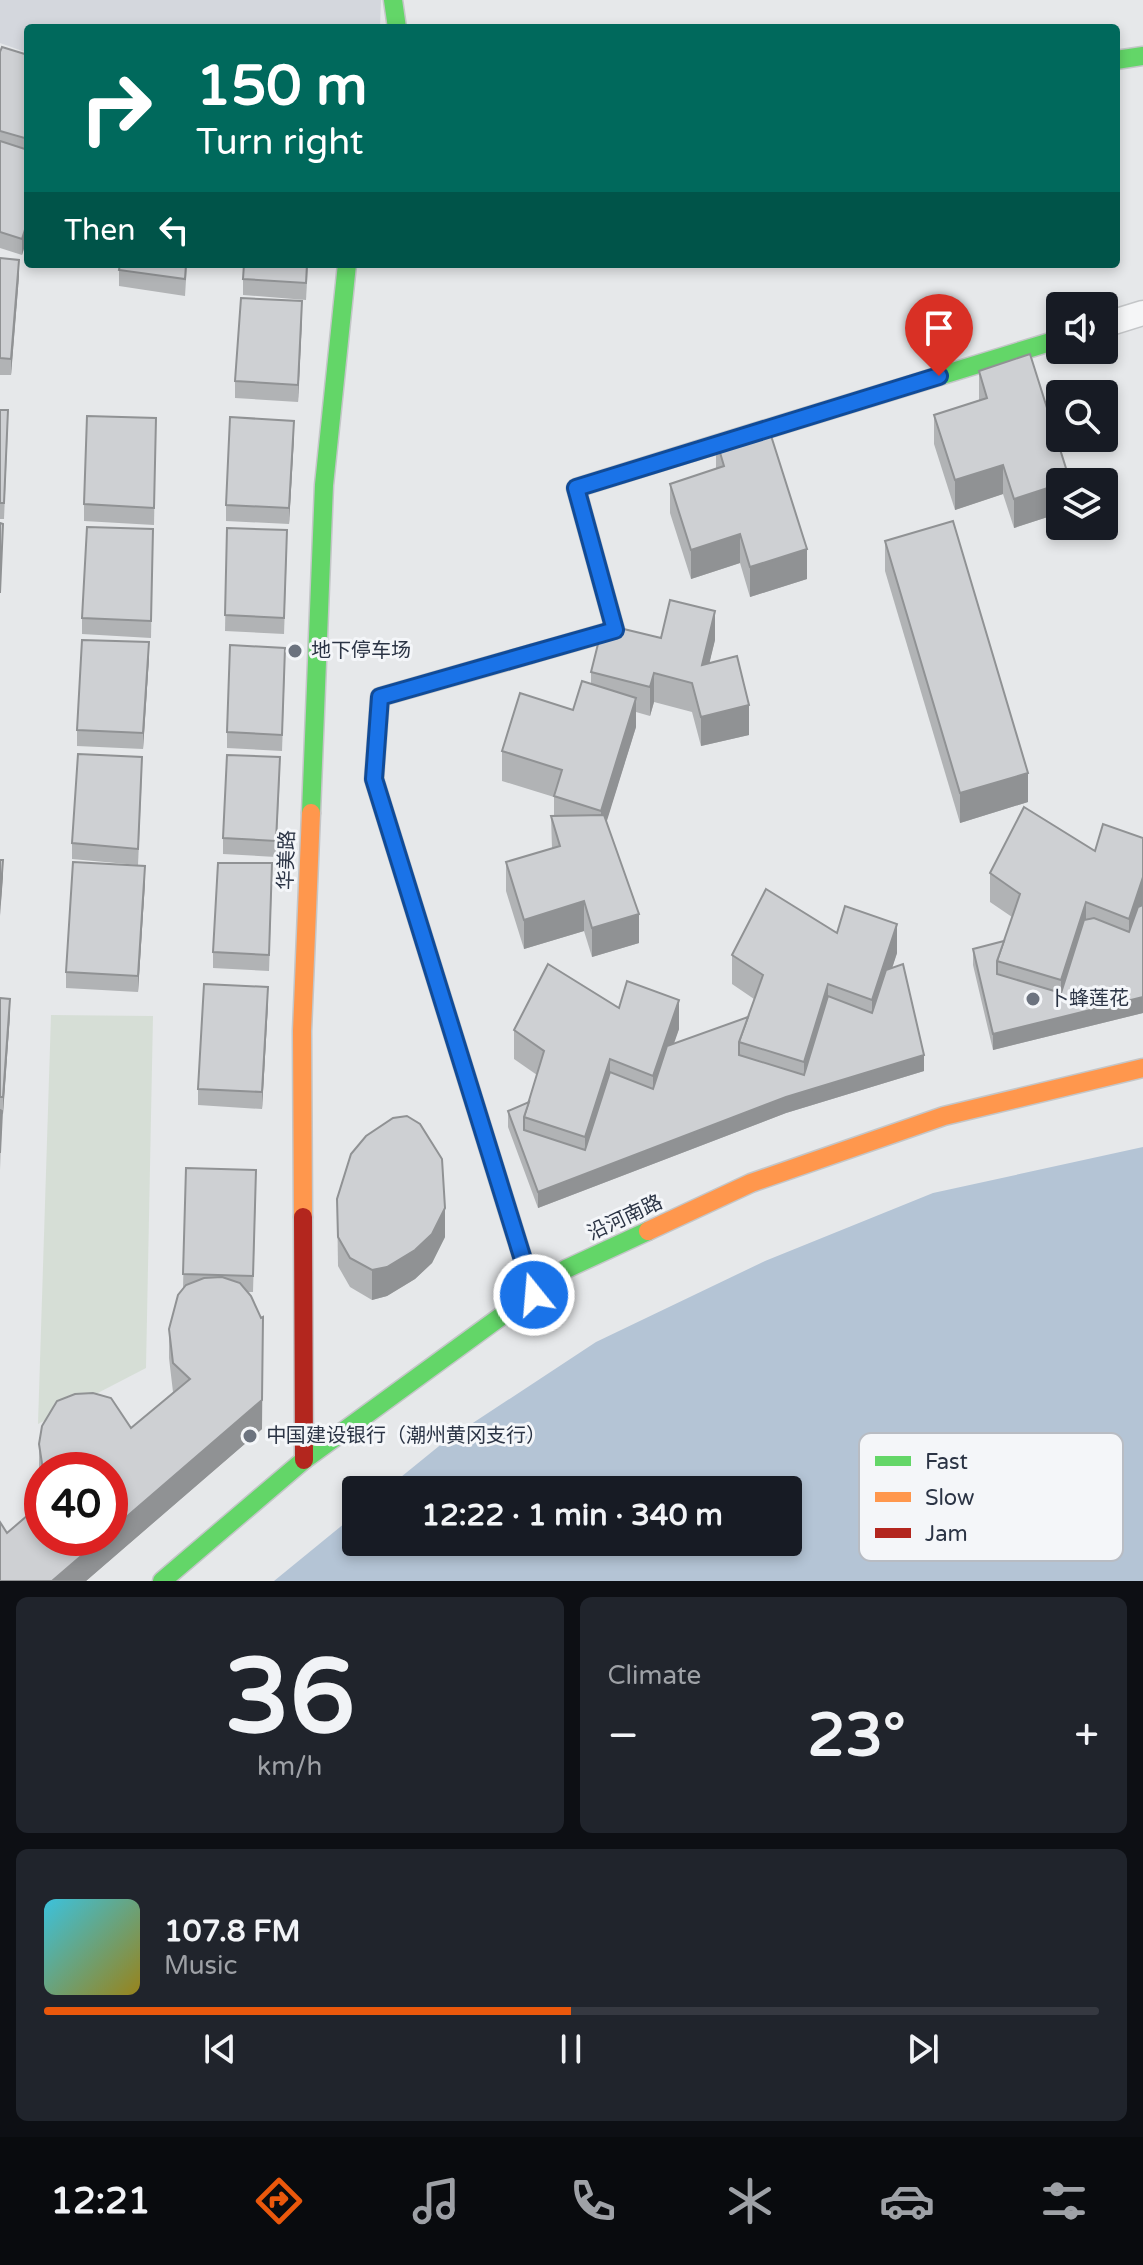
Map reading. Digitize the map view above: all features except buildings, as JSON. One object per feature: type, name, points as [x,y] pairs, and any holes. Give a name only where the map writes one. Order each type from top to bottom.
[{"type":"street","points":[[393,0],[396,24]]},
{"type":"street","points":[[1120,59],[1143,56]]},
{"type":"street","name":"华美路","points":[[304,1460],[302,1031],[324,485],[347,268]]},
{"type":"street","points":[[1118,321],[1143,313]]},
{"type":"street","points":[[534,1295],[374,779],[380,697],[615,630],[576,488],[1046,343]]},
{"type":"street","name":"沿河南路","points":[[162,1581],[304,1460],[566,1269],[751,1183],[944,1116],[1143,1068]]},
{"type":"shaded area","points":[[0,0],[381,0],[380,24],[24,24],[24,52],[0,43]]},
{"type":"shaded area","points":[[51,1015],[153,1016],[146,1368],[38,1424]]},
{"type":"water","points":[[1143,1147],[1143,1581],[274,1581],[342,1525],[342,1556],[802,1556],[802,1476],[402,1476],[444,1442],[596,1342],[765,1261],[933,1193]]},
{"type":"traffic: fast","points":[[393,0],[396,24]]},
{"type":"traffic: fast","points":[[1120,59],[1143,56]]},
{"type":"traffic: fast","points":[[311,813],[324,485],[347,268]]},
{"type":"traffic: fast","points":[[695,451],[1046,343]]},
{"type":"traffic: fast","points":[[531,654],[380,697],[374,779],[534,1295]]},
{"type":"traffic: fast","points":[[162,1581],[304,1460],[566,1269],[648,1231]]},
{"type":"traffic: slow","points":[[531,654],[615,630],[576,488],[695,451]]},
{"type":"traffic: slow","points":[[303,1217],[302,1031],[311,813]]},
{"type":"traffic: slow","points":[[648,1231],[751,1183],[944,1116],[1143,1068]]},
{"type":"traffic: jam","points":[[303,1217],[304,1460]]},
{"type":"place","name":"地下停车场","points":[[295,651]]},
{"type":"place","name":"卜蜂莲花","points":[[1033,999]]},
{"type":"place","name":"中国建设银行（潮州黄冈支行）","points":[[250,1436]]},
{"type":"route","points":[[534,1295],[374,779],[380,697],[615,630],[576,488],[939,376]]}]
